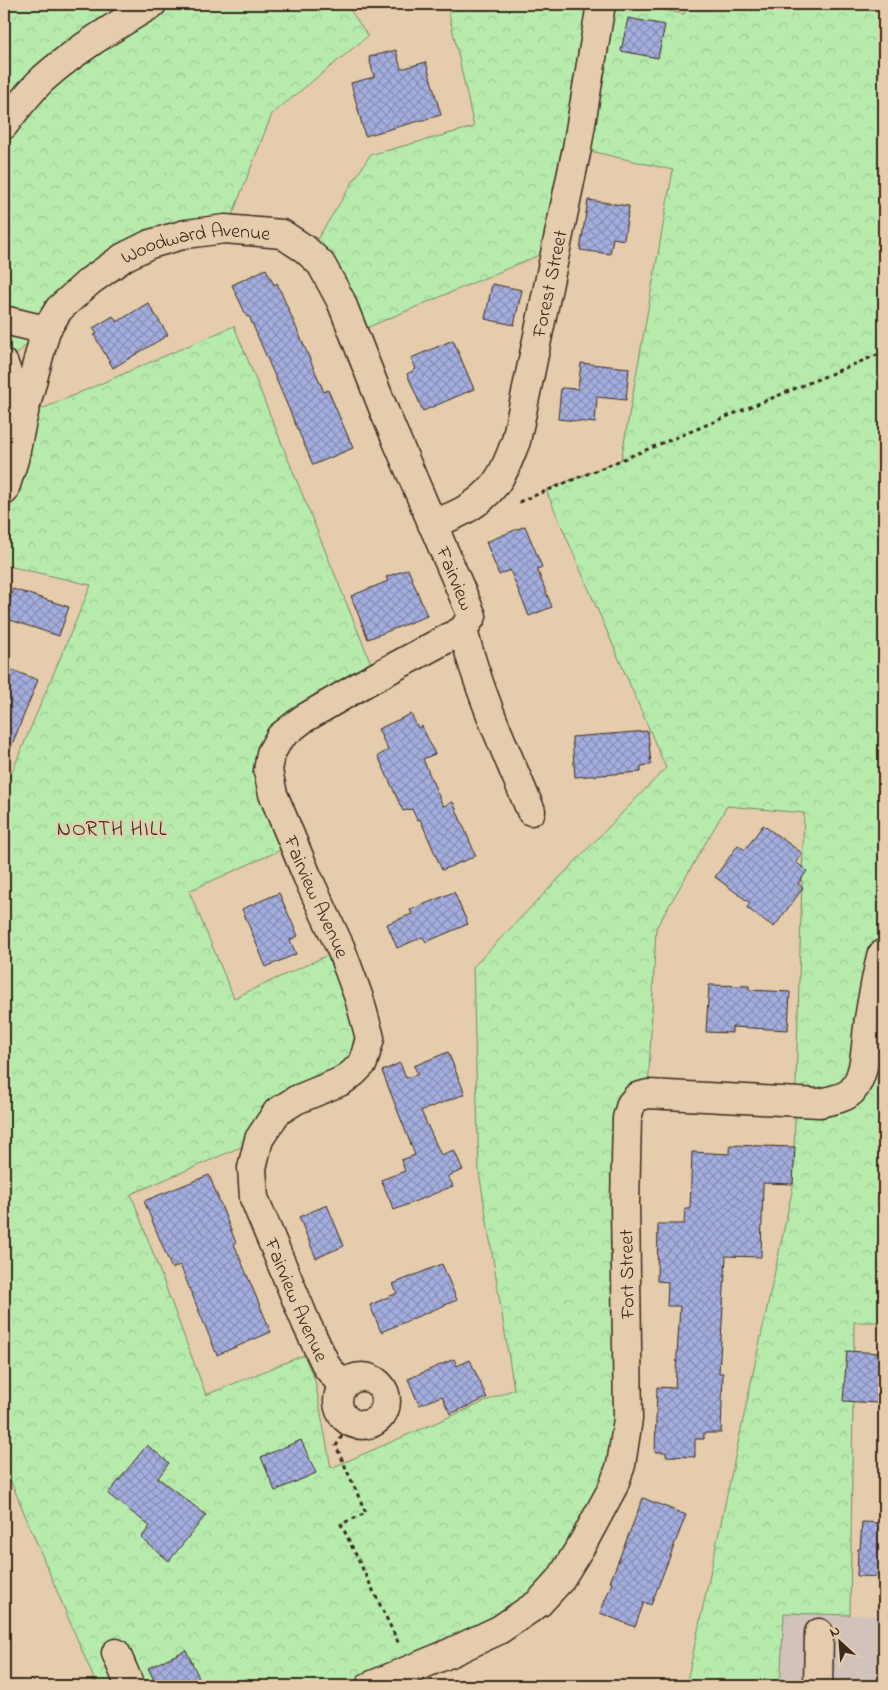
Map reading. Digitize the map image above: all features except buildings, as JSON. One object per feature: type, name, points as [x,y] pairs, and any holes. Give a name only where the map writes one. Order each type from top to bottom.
[{"type":"street","points":[[4,125],[43,79],[94,39],[152,4]]},
{"type":"street","name":"Forest Street","points":[[432,524],[455,516],[488,494],[501,476],[516,442],[577,148],[601,4]]},
{"type":"street","name":"Woodward Avenue","points":[[4,491],[14,460],[23,416],[46,330],[59,309],[90,281],[124,257],[150,244],[186,234],[225,229],[282,234],[305,249],[321,264],[341,301],[385,413],[432,524]]},
{"type":"street","points":[[4,320],[46,330]]},
{"type":"street","points":[[4,364],[23,416]]},
{"type":"street","name":"Fairview","points":[[432,524],[472,616],[462,630]]},
{"type":"street","points":[[462,630],[471,662],[531,811]]},
{"type":"street","name":"Fairview Avenue","points":[[350,1422],[361,1425],[376,1421],[382,1415],[385,1408],[386,1399],[384,1391],[380,1384],[373,1379],[365,1377],[349,1380],[342,1386],[327,1368],[254,1198],[252,1168],[259,1138],[277,1112],[296,1100],[342,1081],[354,1073],[363,1063],[370,1038],[359,998],[342,949],[307,876],[273,794],[268,771],[271,753],[280,737],[303,719],[376,676],[462,630]]},
{"type":"street","name":"Fort Street","points":[[370,1686],[443,1656],[499,1630],[539,1603],[560,1580],[588,1534],[613,1487],[621,1465],[628,1419],[625,1204],[627,1118],[637,1096],[648,1094],[820,1103],[838,1099],[848,1094],[854,1089],[862,1074],[869,1014],[881,956],[884,953]]},
{"type":"street","points":[[342,1386],[339,1392],[338,1408],[341,1415],[350,1422]]},
{"type":"street","points":[[818,1686],[819,1633]]},
{"type":"street","points":[[116,1653],[130,1686]]},
{"type":"path","points":[[512,504],[884,352]]},
{"type":"path","points":[[350,1422],[336,1446],[366,1513],[341,1524],[400,1646]]},
{"type":"shaded area","points":[[784,1613],[884,1616],[884,1686],[780,1686]]},
{"type":"green space","points":[[4,4],[346,4],[368,36],[272,114],[226,231],[150,244],[59,309],[5,367]]},
{"type":"green space","points":[[447,4],[633,4],[684,14],[687,4],[884,4],[884,1322],[854,1322],[850,1615],[784,1613],[780,1686],[686,1686],[793,1187],[804,813],[727,806],[656,928],[648,1094],[637,1097],[628,1419],[560,1580],[376,1686],[97,1686],[4,1465],[4,791],[91,585],[4,565],[4,499],[21,418],[234,326],[376,676],[271,753],[294,844],[189,891],[234,998],[341,949],[368,1047],[255,1141],[131,1194],[206,1395],[304,1355],[315,1381],[331,1468],[514,1389],[479,1172],[473,967],[666,768],[546,490],[621,460],[673,170],[577,148],[556,248],[354,333],[306,257],[370,155],[474,127]]},
{"type":"district","name":"NORTH HILL","points":[[112,828]]}]
